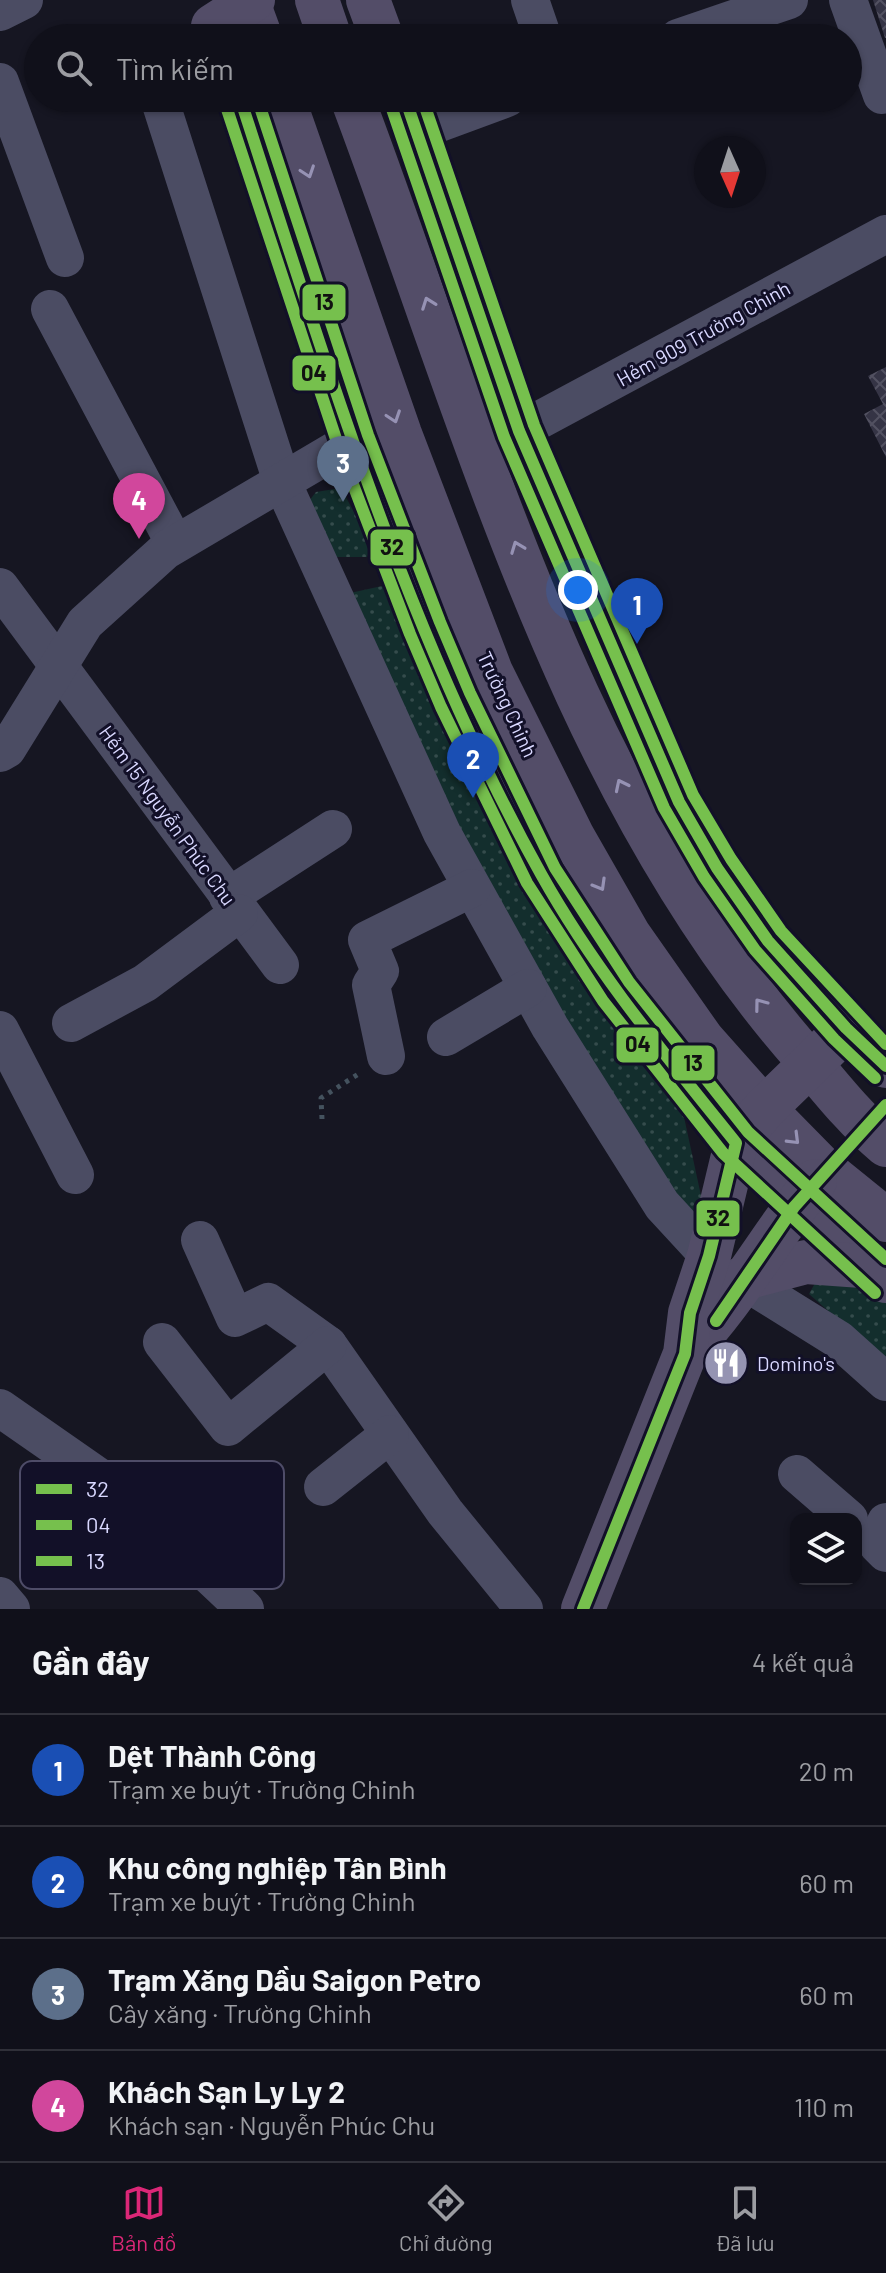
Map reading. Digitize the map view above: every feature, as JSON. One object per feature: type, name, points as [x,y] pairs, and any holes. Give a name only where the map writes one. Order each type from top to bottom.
[{"type":"main road","points":[[317,0],[325,24]]},
{"type":"main road","points":[[368,0],[377,24]]},
{"type":"main road","name":"Trường Chinh","points":[[245,112],[353,440],[455,700],[541,876],[616,991],[736,1143],[811,1186],[886,1220]]},
{"type":"main road","name":"Trường Chinh","points":[[288,112],[400,434],[491,672],[573,837],[629,935],[702,1039],[764,1109],[811,1186],[880,1272]]},
{"type":"main road","points":[[357,112],[543,614],[597,735],[659,857],[723,955],[810,1064],[879,1125],[725,1268]]},
{"type":"main road","points":[[411,115],[519,431],[679,802],[717,868],[768,941],[846,1028],[886,1066]]},
{"type":"main road","points":[[583,1609],[685,1354],[715,1323],[725,1268],[736,1143],[764,1109],[846,1028]]},
{"type":"main road","points":[[725,1268],[806,1262],[880,1272]]},
{"type":"street","points":[[0,12],[24,0]]},
{"type":"street","points":[[530,0],[538,24]]},
{"type":"street","points":[[719,24],[789,0]]},
{"type":"street","points":[[848,0],[857,24]]},
{"type":"street","points":[[862,39],[882,95]]},
{"type":"street","points":[[0,82],[65,258]]},
{"type":"street","points":[[163,112],[282,482],[442,833],[528,988],[662,1205],[725,1268],[839,1340],[886,1382]]},
{"type":"street","name":"Hẻm 909 Trường Chinh","points":[[519,431],[886,234]]},
{"type":"street","points":[[50,309],[175,544]]},
{"type":"street","points":[[0,753],[7,749],[57,663],[85,623],[175,544],[353,440]]},
{"type":"street","name":"Hẻm 15 Nguyễn Phúc Chu","points":[[0,587],[280,965]]},
{"type":"street","points":[[71,1023],[145,983],[234,905],[333,829]]},
{"type":"street","points":[[386,1056],[371,985],[380,971],[367,940],[472,888]]},
{"type":"street","points":[[446,1037],[528,988]]},
{"type":"street","points":[[0,1030],[75,1175]]},
{"type":"street","points":[[200,1240],[235,1318],[268,1302],[328,1345],[445,1512],[524,1609]]},
{"type":"street","points":[[162,1342],[228,1427],[328,1345]]},
{"type":"street","points":[[0,1408],[76,1461]]},
{"type":"street","points":[[323,1487],[390,1434]]},
{"type":"street","points":[[797,1474],[842,1513]]},
{"type":"street","points":[[224,1589],[245,1609]]},
{"type":"street","points":[[0,1596],[11,1609]]},
{"type":"path","points":[[322,1119],[321,1098],[386,1056]]},
{"type":"green space","points":[[341,488],[372,546],[367,557],[331,557],[305,506],[316,492]]},
{"type":"green space","points":[[382,586],[399,602],[637,1051],[684,1117],[703,1205],[694,1231],[658,1180],[480,870],[350,593]]},
{"type":"green space","points":[[819,1276],[863,1276],[886,1296],[886,1362],[809,1294]]},
{"type":"building","points":[[873,0],[886,0],[886,38],[885,38]]},
{"type":"building","points":[[886,367],[886,457],[864,414],[883,404],[868,376]]},
{"type":"transit line","name":"04","points":[[228,112],[338,445],[410,634],[441,707],[527,883],[603,1001],[723,1153],[875,1293]]},
{"type":"transit line","name":"32","points":[[245,112],[372,494],[449,687],[493,782],[541,874],[585,945],[633,1013],[736,1143],[709,1256],[690,1313],[685,1354],[583,1609]]},
{"type":"transit line","name":"13","points":[[262,112],[368,435],[440,622],[470,693],[555,868],[629,982],[748,1132],[886,1259]]},
{"type":"transit line","name":"04","points":[[393,112],[504,437],[664,808],[704,877],[755,950],[834,1039],[875,1078]]},
{"type":"transit line","name":"32","points":[[410,112],[519,431],[679,802],[717,868],[768,941],[846,1028],[886,1066]]},
{"type":"transit line","name":"13","points":[[427,112],[534,425],[693,795],[731,859],[781,931],[886,1044]]},
{"type":"transit line","name":"32","points":[[716,1321],[794,1207],[886,1105]]},
{"type":"place","name":"Trạm Xăng Dầu Saigon Petro","points":[[343,502]]},
{"type":"place","name":"Khách Sạn Ly Ly 2","points":[[139,539]]},
{"type":"place","name":"Dệt Thành Công","points":[[637,644]]},
{"type":"place","name":"Khu công nghiệp Tân Bình","points":[[473,798]]},
{"type":"place","name":"Domino's","points":[[726,1363]]}]
